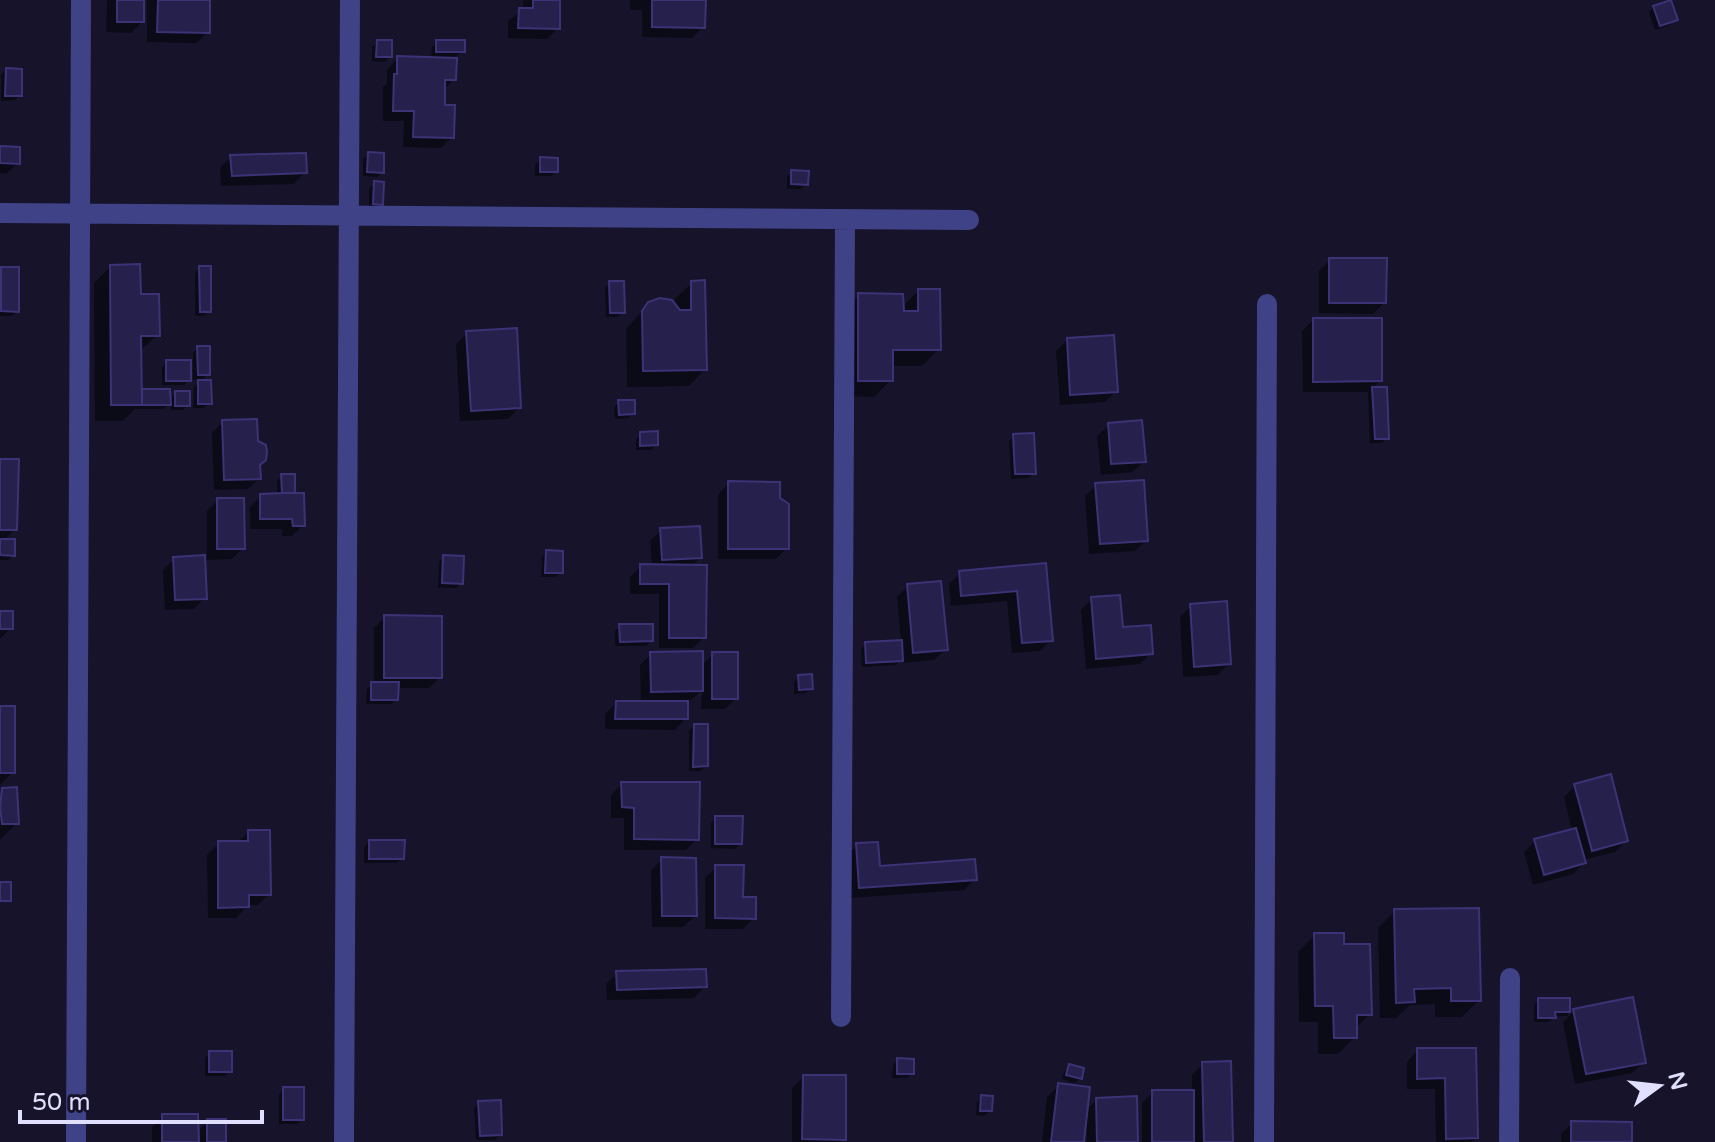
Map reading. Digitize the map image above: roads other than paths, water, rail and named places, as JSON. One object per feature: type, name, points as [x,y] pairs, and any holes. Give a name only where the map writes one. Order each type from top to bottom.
[{"type":"street","points":[[76,1142],[81,0]]},
{"type":"street","points":[[344,1142],[350,0]]},
{"type":"street","points":[[0,213],[969,220]]},
{"type":"street","points":[[841,1017],[845,219]]},
{"type":"street","points":[[1264,1142],[1267,304]]},
{"type":"street","points":[[1509,1142],[1510,978]]}]
